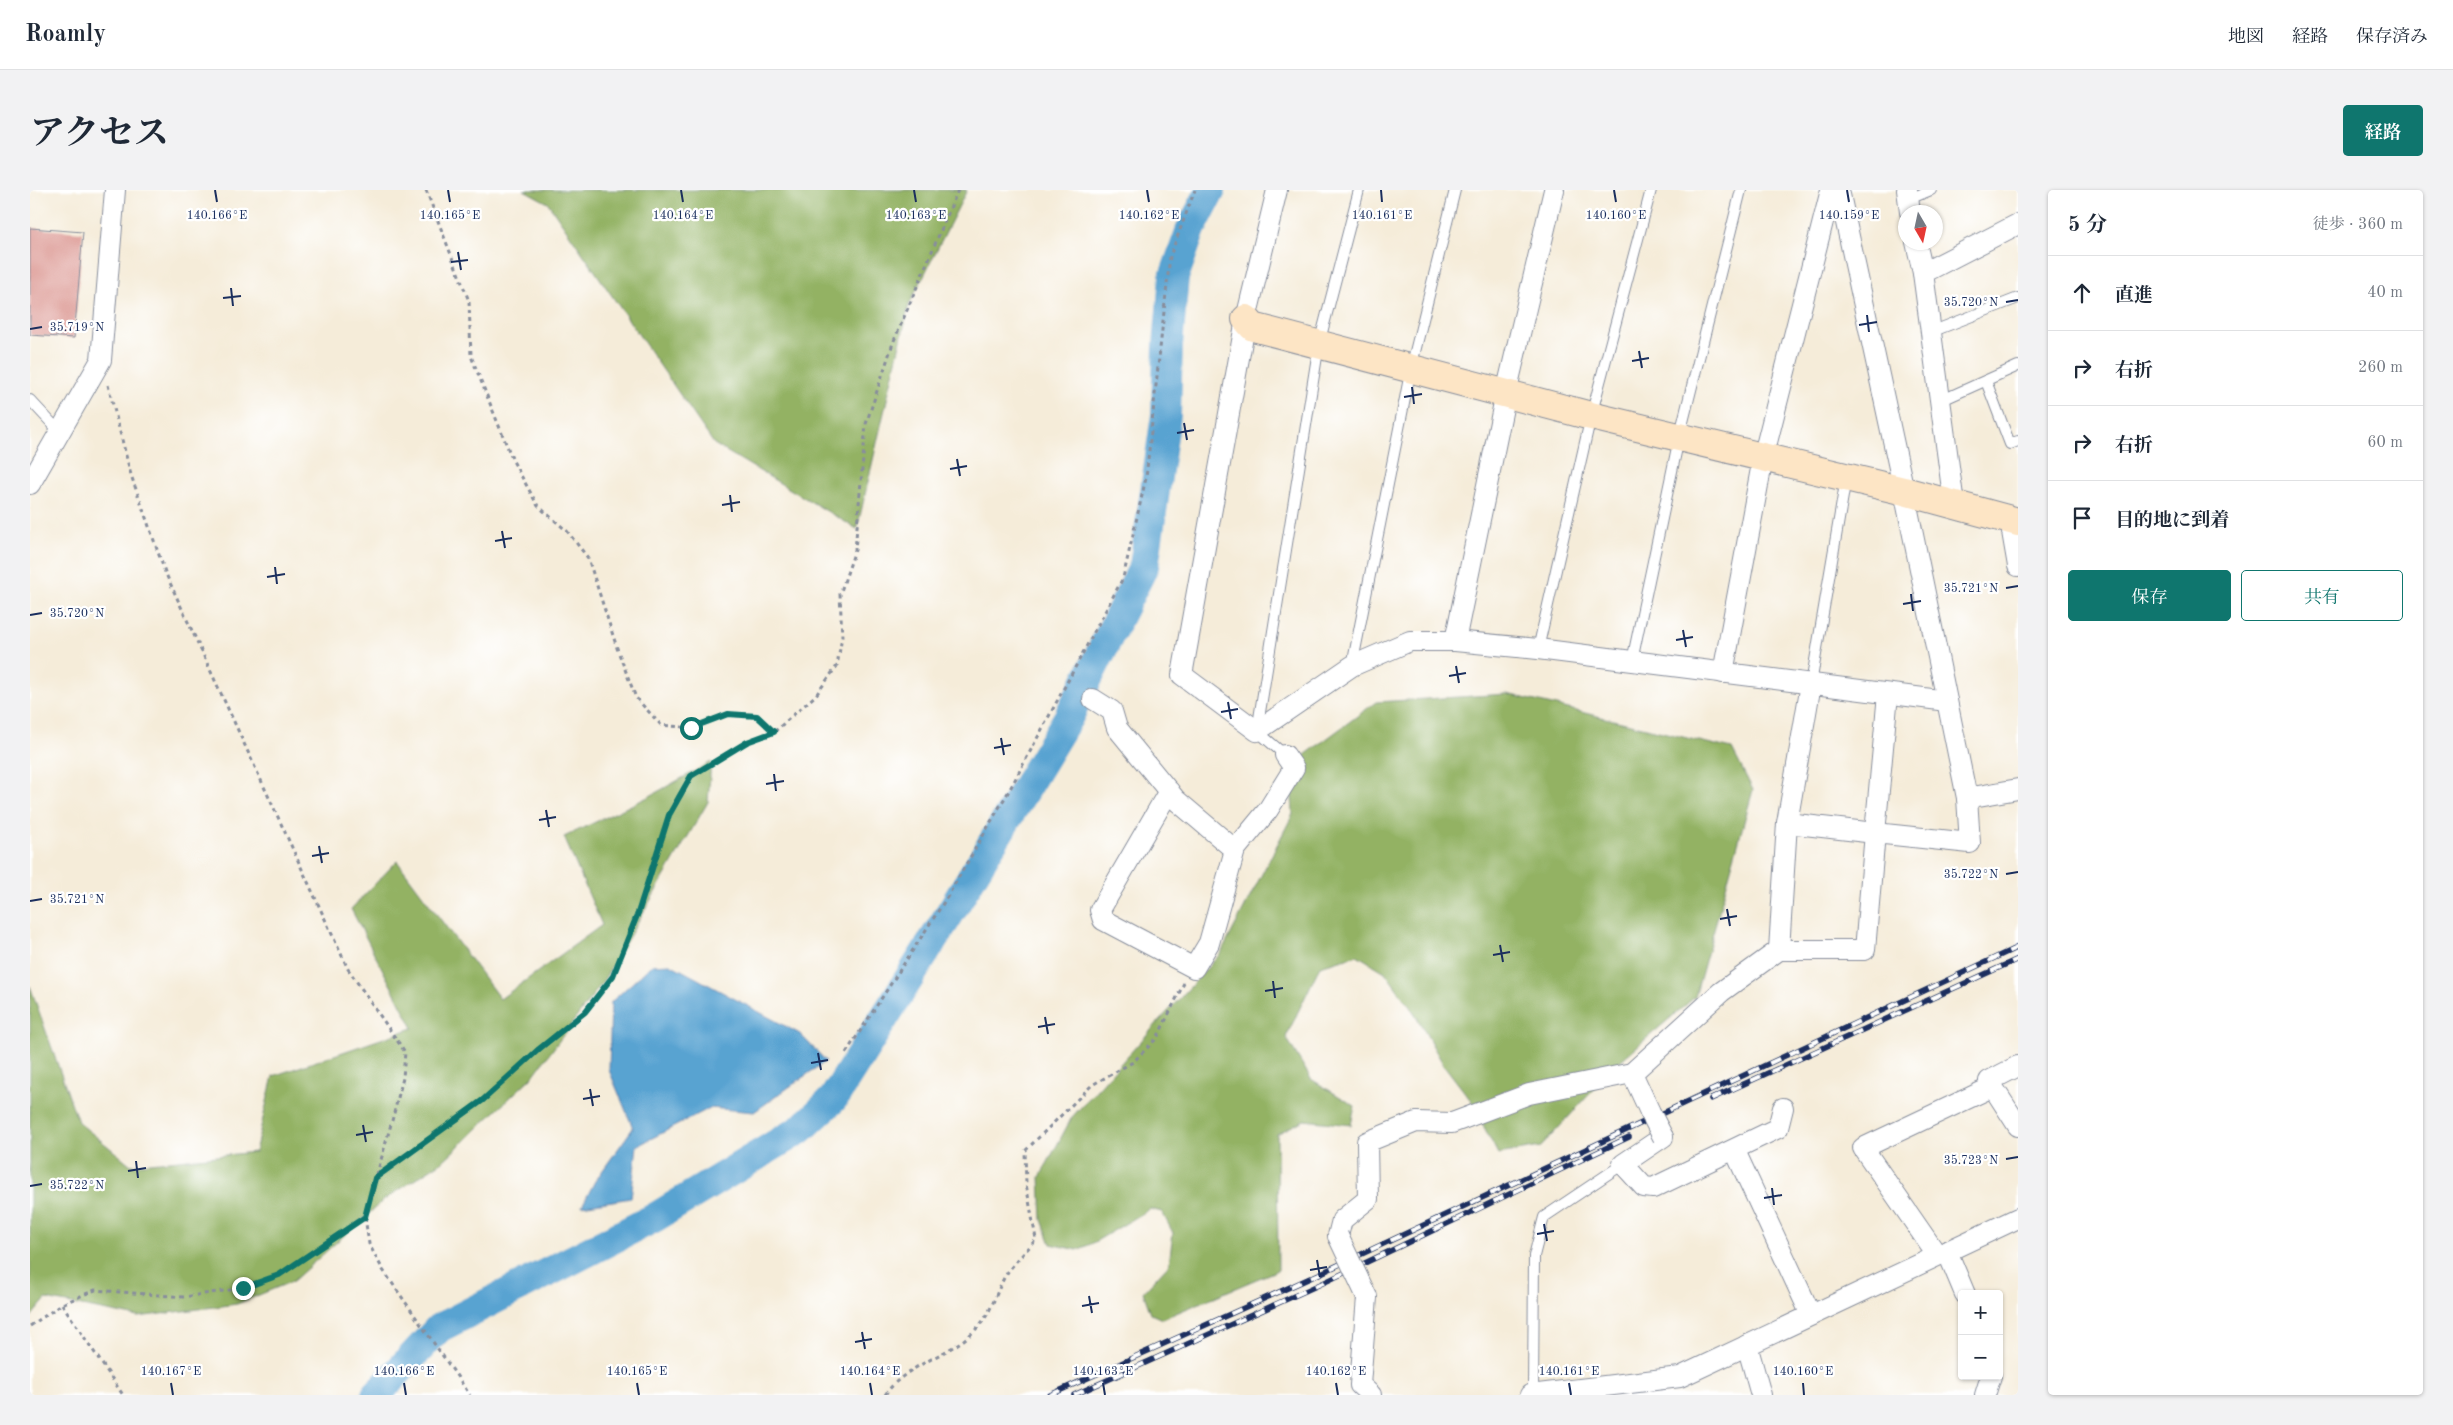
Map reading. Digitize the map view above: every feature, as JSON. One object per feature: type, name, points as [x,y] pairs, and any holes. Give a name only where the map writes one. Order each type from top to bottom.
[{"type":"street","points":[[31,482],[101,360],[115,190]]},
{"type":"street","points":[[1277,190],[1246,319],[1182,675],[1257,731],[1352,666],[1410,642],[1455,641],[1538,649],[1947,701]]},
{"type":"street","points":[[1455,641],[1506,393],[1554,190]]},
{"type":"street","points":[[1723,673],[1764,458],[1831,190]]},
{"type":"street","points":[[1787,823],[1970,843],[1967,798],[1904,491],[1839,190]]},
{"type":"street","points":[[1922,273],[2018,224]]},
{"type":"street","points":[[1918,250],[1931,332],[1954,504]]},
{"type":"street","points":[[1246,319],[1253,327],[1591,416],[1904,491],[2014,521],[2018,566]]},
{"type":"street","points":[[1779,950],[1787,823],[1811,684]]},
{"type":"street","points":[[1371,1395],[1360,1385],[1366,1297],[1338,1236],[1342,1220],[1368,1199],[1366,1142],[1416,1122],[1452,1123],[1529,1094],[1632,1073],[1721,992],[1779,950],[1865,950],[1888,694]]},
{"type":"street","points":[[1093,699],[1112,711],[1117,728],[1168,791],[1235,850]]},
{"type":"street","points":[[1168,791],[1100,910],[1103,920],[1194,968],[1209,943],[1235,850],[1268,810],[1294,768],[1285,755]]},
{"type":"street","points":[[1967,798],[2018,789]]},
{"type":"street","points":[[2018,1066],[1989,1082],[2018,1126]]},
{"type":"street","points":[[1632,1073],[1663,1137],[1623,1164],[1644,1187],[1653,1188],[1735,1151],[1778,1128],[1782,1108]]},
{"type":"street","points":[[1963,1290],[1942,1253],[1862,1148],[1992,1087]]},
{"type":"street","points":[[1735,1151],[1811,1315]]},
{"type":"street","points":[[1531,1395],[1680,1377],[2018,1218]]},
{"type":"street","points":[[1747,1345],[1761,1395]]},
{"type":"street","points":[[1985,1395],[1989,1380]]},
{"type":"lane","points":[[1285,755],[1257,731],[1320,344],[1359,190]]},
{"type":"lane","points":[[1352,666],[1411,368],[1454,190]]},
{"type":"lane","points":[[1538,649],[1591,416],[1651,190]]},
{"type":"lane","points":[[1632,661],[1679,438],[1741,190]]},
{"type":"lane","points":[[1908,201],[1931,190]]},
{"type":"lane","points":[[1931,332],[2018,298]]},
{"type":"lane","points":[[1940,401],[2018,366]]},
{"type":"lane","points":[[1986,381],[2010,444],[2018,441]]},
{"type":"lane","points":[[30,400],[60,432]]},
{"type":"lane","points":[[1811,684],[1846,478]]},
{"type":"lane","points":[[1531,1395],[1534,1256],[1544,1217],[1623,1164]]},
{"type":"path","points":[[426,190],[469,301],[471,356],[512,461],[538,506],[567,531],[588,558],[618,651],[636,698],[661,725],[691,728],[728,714],[757,716],[774,732]]},
{"type":"path","points":[[375,1178],[483,1100],[539,1049],[585,1012],[613,976],[638,913],[669,815],[691,776],[747,742],[774,732],[816,696],[837,666],[842,637],[840,594],[855,550],[866,424],[893,343],[958,190]]},
{"type":"path","points":[[846,1053],[946,899],[1010,789],[1124,578],[1146,478],[1170,256],[1195,190]]},
{"type":"path","points":[[101,360],[132,475],[165,572],[348,969],[405,1052],[396,1108],[365,1217],[370,1244],[383,1270],[470,1395]]},
{"type":"path","points":[[885,1395],[888,1390],[915,1368],[954,1346],[977,1329],[987,1316],[1005,1277],[1036,1239],[1026,1184],[1025,1151],[1092,1085],[1133,1062],[1157,1038],[1178,991],[1194,968]]},
{"type":"path","points":[[30,1326],[62,1304],[95,1290],[184,1297],[243,1288],[279,1275],[365,1217]]},
{"type":"path","points":[[62,1304],[123,1395]]},
{"type":"green space","points":[[524,190],[967,190],[909,305],[857,529],[714,444],[548,203]]},
{"type":"green space","points":[[1507,694],[1732,749],[1753,790],[1695,997],[1620,1061],[1541,1147],[1498,1154],[1469,1098],[1443,1064],[1415,1014],[1385,972],[1357,955],[1320,966],[1286,1037],[1311,1079],[1355,1106],[1351,1125],[1304,1120],[1277,1134],[1278,1270],[1162,1319],[1151,1314],[1143,1292],[1169,1264],[1173,1233],[1162,1212],[1150,1209],[1093,1243],[1077,1250],[1051,1244],[1042,1220],[1040,1177],[1072,1117],[1221,953],[1293,814],[1290,766],[1376,702]]},
{"type":"green space","points":[[711,762],[708,802],[602,983],[533,1076],[443,1161],[384,1200],[293,1281],[237,1304],[138,1317],[46,1299],[30,1318],[30,986],[78,1122],[131,1165],[255,1152],[273,1076],[413,1028],[351,909],[397,861],[500,999],[602,925],[564,837],[648,797]]},
{"type":"water","points":[[670,964],[800,1034],[826,1061],[754,1112],[710,1108],[637,1146],[631,1198],[582,1206],[595,1181],[633,1128],[609,1070],[611,1002],[652,965]]},
{"type":"building","points":[[30,228],[83,232],[74,338],[30,335]]},
{"type":"waterway","points":[[376,1395],[439,1328],[654,1218],[801,1129],[833,1099],[947,918],[1068,718],[1144,566],[1166,415],[1168,345],[1174,277],[1191,229],[1211,190]]},
{"type":"railway","points":[[1050,1395],[1319,1274],[2018,947]]},
{"type":"railway","points":[[1711,1099],[2018,959]]},
{"type":"railway","points":[[1074,1395],[1325,1282],[1629,1137]]},
{"type":"route","points":[[243,1288],[279,1275],[365,1217],[375,1178],[483,1100],[539,1049],[585,1012],[613,976],[638,913],[669,815],[691,776],[747,742],[774,732],[757,716],[728,714],[691,728]]}]
